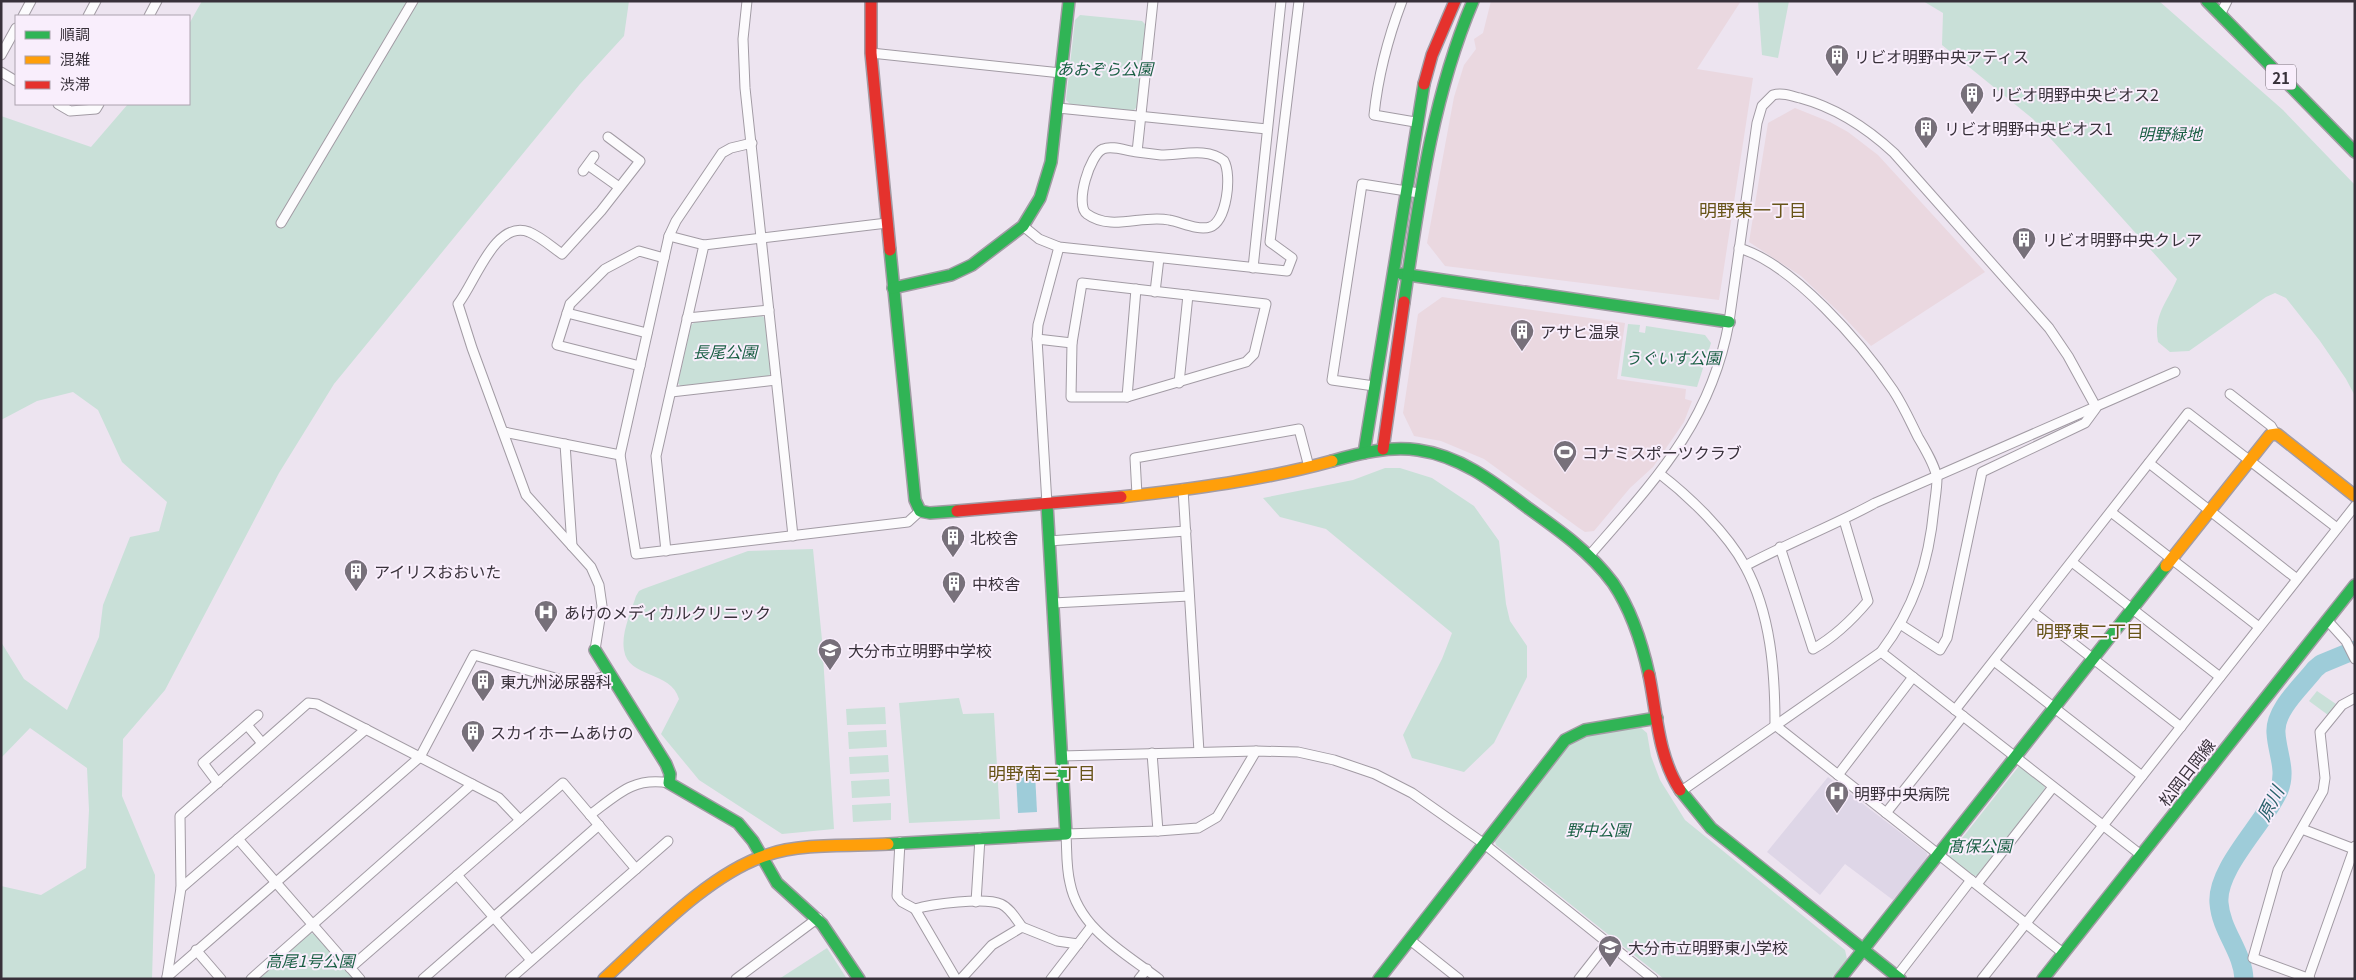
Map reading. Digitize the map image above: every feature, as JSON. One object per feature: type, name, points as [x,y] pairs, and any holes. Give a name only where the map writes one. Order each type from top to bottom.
[{"type":"street","points":[[24,15],[31,1]]},
{"type":"street","points":[[89,15],[96,1]]},
{"type":"street","points":[[150,15],[157,1]]},
{"type":"street","points":[[280,223],[413,1]]},
{"type":"street","points":[[747,1],[743,52],[793,536]]},
{"type":"street","points":[[872,1],[871,53],[893,288],[915,500],[920,511]]},
{"type":"street","points":[[893,288],[951,275],[972,265],[1023,226],[1040,198],[1047,180],[1058,108],[1069,1]]},
{"type":"street","points":[[1137,152],[1153,1]]},
{"type":"street","points":[[1253,268],[1281,1]]},
{"type":"street","points":[[1023,226],[1038,238],[1059,247],[1287,271],[1292,258],[1270,242],[1299,1]]},
{"type":"street","points":[[1402,1],[1384,57],[1377,88],[1374,115],[1415,122]]},
{"type":"street","points":[[1364,453],[1415,122],[1432,55],[1454,1]]},
{"type":"street","points":[[1383,449],[1419,192],[1437,99],[1456,41],[1473,1]]},
{"type":"street","name":"21","points":[[2207,1],[2355,152]]},
{"type":"street","points":[[2220,15],[2227,1]]},
{"type":"street","points":[[1,55],[15,30]]},
{"type":"street","points":[[871,53],[1061,74]]},
{"type":"street","points":[[1,72],[15,80]]},
{"type":"street","points":[[1589,556],[1660,474],[1688,434],[1704,404],[1719,364],[1729,322],[1757,123],[1765,102],[1771,95],[1776,94],[1830,108],[1867,130],[1894,153],[2050,328],[2068,356],[2096,408]]},
{"type":"street","points":[[60,105],[70,111],[96,109],[98,105]]},
{"type":"street","points":[[1058,108],[1140,118],[1267,129]]},
{"type":"street","points":[[608,137],[640,161],[562,254],[528,232],[511,232],[499,238],[468,291],[458,304],[472,348],[526,495],[591,567],[599,585],[602,606],[596,650],[609,676],[666,764],[670,774],[669,783]]},
{"type":"street","points":[[752,143],[732,148],[722,153],[676,221],[669,236],[620,455],[636,554],[908,522],[920,511]]},
{"type":"street","points":[[1104,148],[1137,152],[1162,155],[1212,154],[1224,161],[1228,174],[1227,192],[1220,217],[1214,225],[1202,228],[1160,218],[1123,223],[1097,219],[1085,212],[1082,206],[1083,192],[1092,163],[1098,152],[1104,148]]},
{"type":"street","points":[[594,156],[586,168],[619,187]]},
{"type":"street","points":[[1374,386],[1332,380],[1362,184],[1419,192]]},
{"type":"street","points":[[669,236],[704,245],[887,223]]},
{"type":"street","points":[[666,551],[656,456],[704,245]]},
{"type":"street","points":[[1059,247],[1038,325],[1037,339],[1070,884],[1075,898],[1091,927],[1159,979]]},
{"type":"street","points":[[1680,792],[1881,652],[1900,624],[1914,597],[1926,563],[1932,530],[1937,477],[1904,407],[1866,355],[1830,314],[1804,289],[1771,264],[1739,248]]},
{"type":"street","points":[[640,366],[557,345],[570,304],[605,269],[639,251],[664,258]]},
{"type":"street","points":[[1155,292],[1159,258]]},
{"type":"street","points":[[1392,272],[1729,322]]},
{"type":"street","points":[[1082,283],[1136,289],[1266,304],[1254,354],[1246,362],[1128,397],[1071,397],[1072,344],[1082,283]]},
{"type":"street","points":[[1128,397],[1136,289]]},
{"type":"street","points":[[1178,383],[1188,295]]},
{"type":"street","points":[[687,318],[769,310]]},
{"type":"street","points":[[567,313],[647,333]]},
{"type":"street","points":[[1037,339],[1072,344]]},
{"type":"street","points":[[1745,566],[1780,547],[1844,520],[1875,503],[2175,372]]},
{"type":"street","points":[[671,392],[776,380]]},
{"type":"street","points":[[2230,394],[2271,426],[2275,433],[2355,496]]},
{"type":"street","points":[[1900,624],[1940,650],[1947,638],[1982,472],[2085,423],[2096,408]]},
{"type":"street","points":[[1886,813],[1959,713],[1994,661],[2188,413],[2337,528]]},
{"type":"street","points":[[1137,495],[1135,458],[1298,429],[1309,467]]},
{"type":"street","points":[[504,432],[620,455]]},
{"type":"street","points":[[1840,979],[2250,460],[2270,435],[2275,433]]},
{"type":"street","points":[[564,444],[572,546]]},
{"type":"street","points":[[920,511],[930,513],[1047,504],[1183,489],[1309,467],[1383,449],[1419,450],[1449,457],[1462,463],[1482,474],[1578,544],[1612,582],[1635,622],[1644,647],[1666,762],[1680,792],[1711,828],[1899,977],[1974,882],[2054,787]]},
{"type":"street","points":[[2149,463],[2297,579]]},
{"type":"street","points":[[1660,474],[1704,514],[1745,566],[1768,630],[1773,664],[1775,725],[2063,953]]},
{"type":"street","points":[[1183,489],[1198,752]]},
{"type":"street","points":[[1982,979],[2355,506]]},
{"type":"street","points":[[2111,512],[2259,627]]},
{"type":"street","points":[[1780,547],[1813,648],[1827,641],[1848,624],[1868,601],[1844,520]]},
{"type":"street","points":[[1049,541],[1186,531]]},
{"type":"street","points":[[2072,562],[2220,677]]},
{"type":"street","name":"松岡日岡線","points":[[2043,979],[2355,584]]},
{"type":"street","points":[[1053,603],[1189,596]]},
{"type":"street","points":[[2033,612],[2181,727]]},
{"type":"street","points":[[2327,620],[2346,641],[2355,659]]},
{"type":"street","points":[[1881,652],[2141,855]]},
{"type":"street","points":[[167,978],[196,950],[420,757],[474,655],[573,683],[609,676]]},
{"type":"street","points":[[1994,661],[2142,776]]},
{"type":"street","points":[[1838,775],[1913,677]]},
{"type":"street","points":[[2302,829],[2354,848],[2309,979],[2254,958],[2278,870],[2321,796],[2324,787],[2319,737],[2320,729],[2342,705],[2355,698]]},
{"type":"street","points":[[167,978],[181,888],[180,816],[308,703],[317,704],[499,798],[520,820]]},
{"type":"street","points":[[218,783],[203,763],[258,715]]},
{"type":"street","points":[[1380,979],[1560,745],[1569,737],[1585,730],[1657,718]]},
{"type":"street","points":[[247,725],[262,743]]},
{"type":"street","points":[[181,888],[366,730]]},
{"type":"street","points":[[1061,756],[1256,751],[1298,752],[1334,760],[1375,774],[1412,793],[1483,843],[1653,979]]},
{"type":"street","points":[[604,979],[709,889],[761,855],[790,849],[900,842],[1198,828],[1217,817],[1256,751]]},
{"type":"street","points":[[1152,753],[1158,831]]},
{"type":"street","points":[[590,815],[625,790],[652,780],[669,783],[738,823],[749,835],[783,890],[818,918],[838,945],[859,979]]},
{"type":"street","points":[[350,968],[563,783],[636,869]]},
{"type":"street","points":[[251,979],[472,784]]},
{"type":"street","points":[[423,979],[599,825]]},
{"type":"street","points":[[976,902],[980,838]]},
{"type":"street","points":[[238,839],[360,979]]},
{"type":"street","points":[[510,979],[668,841]]},
{"type":"street","points":[[900,842],[898,896],[902,902],[915,909],[956,979]]},
{"type":"street","points":[[457,875],[531,960]]},
{"type":"street","points":[[915,909],[936,904],[976,902],[1002,904],[1022,927],[1057,941],[1078,944]]},
{"type":"street","points":[[736,979],[818,918]]},
{"type":"street","points":[[961,979],[992,945],[1022,927]]},
{"type":"street","points":[[1051,979],[1091,927]]},
{"type":"street","points":[[1410,940],[1454,977]]},
{"type":"street","points":[[1579,979],[1608,942]]},
{"type":"street","points":[[196,950],[222,979]]},
{"type":"street","points":[[1139,979],[1146,969]]},
{"type":"shaded area","points":[[1491,1],[1741,1],[1697,69],[1753,78],[1719,300],[1445,266],[1427,243],[1454,97],[1464,65],[1476,49],[1474,39],[1483,33]]},
{"type":"shaded area","points":[[1795,108],[1830,122],[1848,132],[1878,155],[1985,272],[1871,346],[1801,276],[1749,242],[1768,123]]},
{"type":"shaded area","points":[[1442,297],[1625,323],[1617,379],[1686,389],[1685,399],[1692,401],[1684,422],[1653,467],[1630,488],[1594,531],[1585,532],[1484,459],[1441,441],[1414,436],[1403,413],[1418,314]]},
{"type":"shaded area","name":"明野中央病院","points":[[1828,777],[1927,853],[1928,858],[1893,900],[1845,864],[1820,895],[1767,852]]},
{"type":"green space","points":[[202,1],[629,1],[624,36],[580,84],[334,384],[279,473],[165,690],[123,739],[122,796],[155,875],[152,979],[1,979],[1,886],[41,895],[86,868],[89,810],[87,768],[30,728],[1,758],[1,642],[24,679],[67,710],[99,637],[103,605],[130,537],[159,531],[167,502],[122,462],[98,410],[73,392],[37,401],[1,420],[1,116],[91,147],[127,105],[190,105],[190,22]]},
{"type":"green space","points":[[1758,1],[1789,1],[1778,58],[1762,55]]},
{"type":"green space","name":"明野緑地","points":[[1923,1],[2159,1],[2283,110],[2355,185],[2355,396],[2346,379],[2320,341],[2286,298],[2275,293],[2266,297],[2189,351],[2170,352],[2158,342],[2157,324],[2159,317],[2177,279],[2033,119],[1942,45],[1943,13]]},
{"type":"green space","name":"あおぞら公園","points":[[1080,15],[1142,21],[1146,25],[1137,107],[1133,111],[1070,104],[1066,100],[1075,20]]},
{"type":"green space","name":"長尾公園","points":[[762,316],[766,319],[771,373],[768,377],[681,387],[678,383],[691,325],[695,322]]},
{"type":"green space","name":"うぐいす公園","points":[[1628,324],[1640,325],[1639,332],[1645,333],[1646,326],[1705,335],[1711,343],[1697,387],[1621,376]]},
{"type":"green space","points":[[1385,468],[1400,468],[1432,478],[1474,506],[1499,541],[1506,604],[1510,621],[1527,646],[1527,677],[1494,743],[1464,772],[1412,758],[1403,735],[1442,659],[1452,633],[1326,529],[1280,517],[1263,498],[1353,480]]},
{"type":"green space","points":[[813,549],[822,640],[834,829],[782,834],[699,780],[661,734],[679,699],[675,690],[668,683],[633,666],[627,659],[623,643],[636,596],[643,589],[748,551]]},
{"type":"green space","points":[[2317,691],[2336,704],[2328,715],[2309,701]]},
{"type":"green space","points":[[959,698],[963,714],[994,713],[1000,819],[909,823],[899,703]]},
{"type":"green space","points":[[885,707],[886,724],[847,725],[846,709]]},
{"type":"green space","name":"野中公園","points":[[1640,727],[1647,733],[1651,756],[1660,780],[1685,820],[1845,950],[1847,959],[1831,979],[1664,979],[1496,845],[1494,838],[1569,744],[1587,735]]},
{"type":"green space","points":[[886,730],[887,747],[849,749],[848,732]]},
{"type":"green space","points":[[888,755],[889,772],[850,774],[849,757]]},
{"type":"green space","name":"髙保公園","points":[[2019,766],[2045,786],[2044,792],[1980,875],[1974,876],[1948,856]]},
{"type":"green space","points":[[889,779],[890,796],[852,798],[851,781]]},
{"type":"green space","points":[[891,803],[891,820],[853,822],[852,805]]},
{"type":"green space","name":"高尾1号公園","points":[[310,933],[315,934],[354,979],[258,979]]},
{"type":"green space","points":[[827,948],[847,979],[779,979]]},
{"type":"water","points":[[1035,773],[1037,812],[1018,813],[1016,774]]},
{"type":"waterway","name":"原川","points":[[2244,979],[2240,960],[2221,913],[2219,903],[2220,889],[2233,861],[2279,790],[2282,768],[2276,733],[2279,716],[2284,707],[2321,664],[2355,650]]},
{"type":"traffic: fast","points":[[893,288],[951,275],[972,265],[1023,226],[1040,198],[1051,162],[1069,1]]},
{"type":"traffic: fast","points":[[1404,302],[1415,225],[1437,112],[1447,74],[1473,1]]},
{"type":"traffic: fast","points":[[2207,1],[2355,152]]},
{"type":"traffic: fast","points":[[1364,453],[1424,84]]},
{"type":"traffic: fast","points":[[890,250],[915,500],[920,511],[930,513],[957,511]]},
{"type":"traffic: fast","points":[[1402,274],[1729,322]]},
{"type":"traffic: fast","points":[[1332,461],[1385,450],[1418,450],[1449,458],[1490,480],[1584,551],[1613,583],[1631,616],[1640,639],[1649,675]]},
{"type":"traffic: fast","points":[[888,844],[1066,834],[1047,504]]},
{"type":"traffic: fast","points":[[1840,979],[2166,566]]},
{"type":"traffic: fast","points":[[2043,979],[2355,585]]},
{"type":"traffic: fast","points":[[595,650],[666,764],[670,774],[669,783],[738,823],[753,841],[777,883],[822,924],[859,979]]},
{"type":"traffic: fast","points":[[1379,979],[1565,740],[1585,730],[1657,718]]},
{"type":"traffic: fast","points":[[1680,790],[1711,828],[1900,979]]},
{"type":"traffic: slow","points":[[2166,566],[2270,435],[2277,434],[2355,496]]},
{"type":"traffic: slow","points":[[1121,497],[1254,479],[1332,461]]},
{"type":"traffic: slow","points":[[604,979],[680,909],[701,892],[745,864],[767,855],[795,848],[888,844]]},
{"type":"traffic: jam","points":[[871,1],[871,53],[890,250]]},
{"type":"traffic: jam","points":[[1424,84],[1432,55],[1455,1]]},
{"type":"traffic: jam","points":[[1383,449],[1404,302]]},
{"type":"traffic: jam","points":[[957,511],[1121,497]]},
{"type":"traffic: jam","points":[[1649,675],[1663,749],[1667,763],[1680,790]]},
{"type":"place","name":"リビオ明野中央アティス","points":[[1837,77]]},
{"type":"place","name":"リビオ明野中央ビオス2","points":[[1972,115]]},
{"type":"place","name":"リビオ明野中央ビオス1","points":[[1926,149]]},
{"type":"place","name":"リビオ明野中央クレア","points":[[2024,260]]},
{"type":"place","name":"アサヒ温泉","points":[[1522,352]]},
{"type":"place","name":"コナミスポーツクラブ","points":[[1565,473]]},
{"type":"place","name":"北校舎","points":[[953,558]]},
{"type":"place","name":"アイリスおおいた","points":[[356,592]]},
{"type":"place","name":"中校舎","points":[[954,604]]},
{"type":"place","name":"あけのメディカルクリニック","points":[[546,633]]},
{"type":"place","name":"大分市立明野中学校","points":[[830,671]]},
{"type":"place","name":"東九州泌尿器科","points":[[483,702]]},
{"type":"place","name":"スカイホームあけの","points":[[473,753]]},
{"type":"place","name":"明野中央病院","points":[[1837,814]]},
{"type":"place","name":"大分市立明野東小学校","points":[[1610,968]]},
{"type":"district","name":"明野東一丁目","points":[[1753,209]]},
{"type":"district","name":"明野東二丁目","points":[[2090,630]]},
{"type":"district","name":"明野南三丁目","points":[[1042,772]]}]
